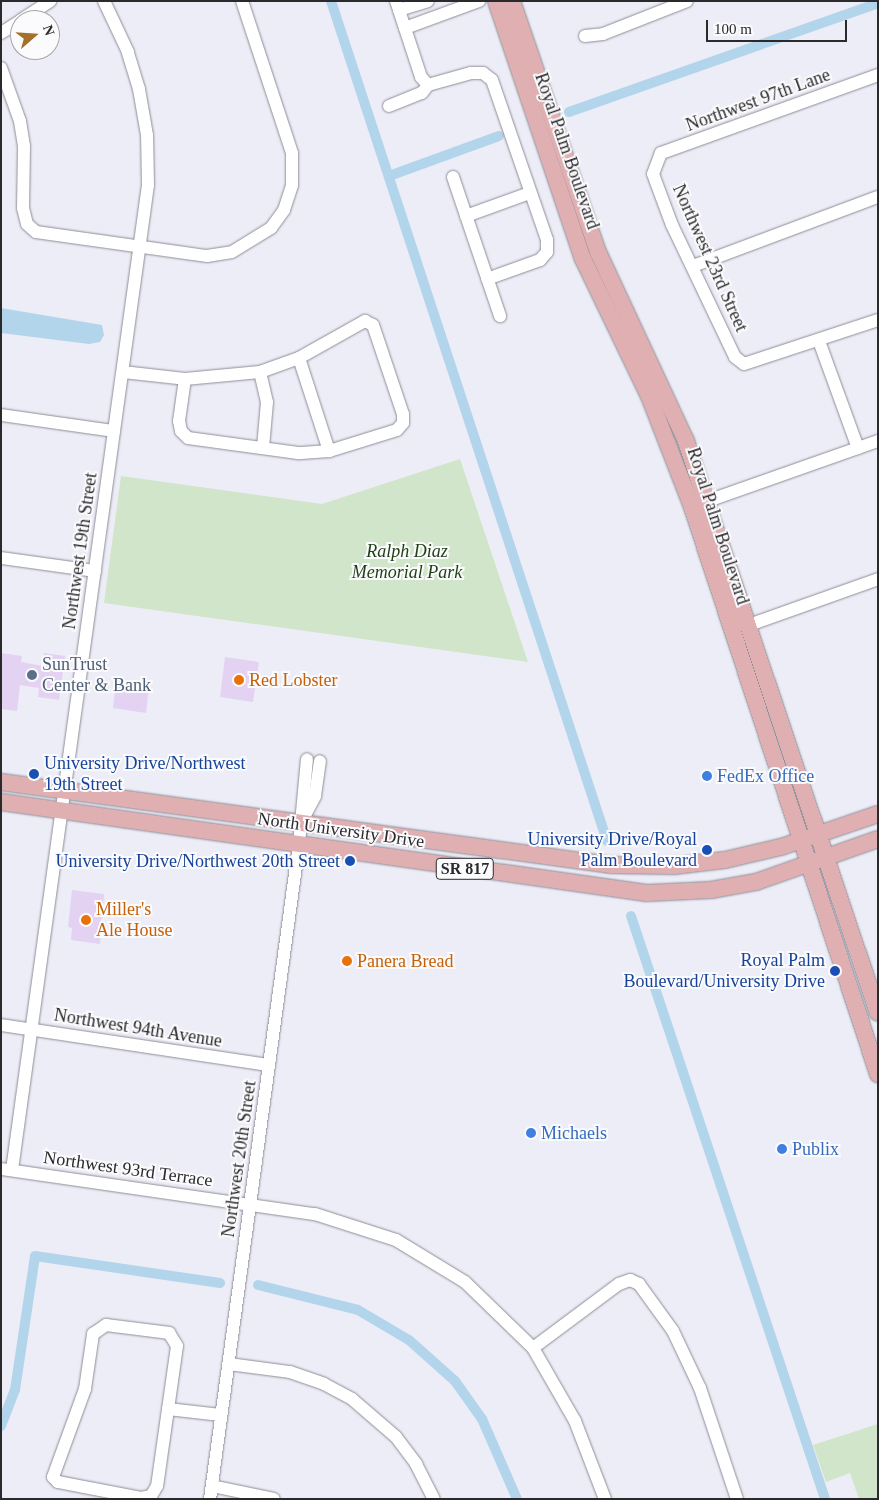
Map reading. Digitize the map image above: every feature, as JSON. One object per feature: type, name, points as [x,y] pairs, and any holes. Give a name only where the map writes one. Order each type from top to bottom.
[{"type":"main road","name":"Royal Palm Boulevard","points":[[496,1],[583,260],[700,504],[750,625],[878,1013]]},
{"type":"main road","name":"Royal Palm Boulevard","points":[[512,1],[598,252],[664,389],[700,504],[737,648],[878,1074]]},
{"type":"main road","points":[[737,648],[766,675]]},
{"type":"main road","name":"North University Drive","points":[[1,782],[611,865],[674,866],[725,860],[800,841],[878,814]]},
{"type":"main road","name":"North University Drive","points":[[1,802],[460,868],[648,892],[733,887],[808,865],[878,839]]},
{"type":"main road","points":[[460,868],[473,857],[507,851]]},
{"type":"street","points":[[36,10],[50,1]]},
{"type":"street","name":"Northwest 19th Street","points":[[7,1170],[31,1029],[148,185],[147,135],[128,52],[104,1]]},
{"type":"street","points":[[1,68],[20,121],[24,146],[22,208],[27,224],[36,232],[207,256],[232,252],[271,228],[284,210],[292,185],[292,152],[242,1]]},
{"type":"street","points":[[428,1],[398,6],[421,77],[428,85]]},
{"type":"street","points":[[405,28],[479,1]]},
{"type":"street","points":[[585,36],[603,34],[654,7],[687,1]]},
{"type":"street","points":[[389,106],[422,94],[428,85],[471,73],[483,73],[492,80],[548,240],[547,252],[540,260],[487,279]]},
{"type":"street","name":"Northwest 97th Lane","points":[[654,162],[661,153],[878,75]]},
{"type":"street","name":"Northwest 23rd Street","points":[[654,162],[653,174],[735,357],[744,364],[818,341]]},
{"type":"street","points":[[453,177],[500,316]]},
{"type":"street","points":[[466,216],[530,193]]},
{"type":"street","points":[[693,266],[878,197]]},
{"type":"street","points":[[858,448],[818,341],[878,320]]},
{"type":"street","points":[[123,372],[185,379],[260,372],[299,358],[353,324],[365,321],[373,325],[403,414],[397,430],[329,451],[298,453],[188,438],[180,431],[185,379]]},
{"type":"street","points":[[299,358],[329,451]]},
{"type":"street","points":[[260,372],[267,402],[263,448]]},
{"type":"street","points":[[1,415],[114,431]]},
{"type":"street","points":[[700,504],[878,441]]},
{"type":"street","points":[[1,558],[95,571]]},
{"type":"street","points":[[750,625],[878,579]]},
{"type":"street","name":"Northwest 20th Street","points":[[210,1499],[299,844],[300,824],[315,796],[313,760]]},
{"type":"street","name":"Northwest 94th Avenue","points":[[1,1025],[269,1065]]},
{"type":"street","name":"Northwest 93rd Terrace","points":[[7,1170],[315,1214],[396,1240],[465,1282],[533,1348],[575,1421],[605,1499]]},
{"type":"street","points":[[533,1348],[619,1284],[630,1280],[650,1296],[673,1331],[700,1388],[737,1499]]},
{"type":"street","points":[[106,1325],[169,1333],[175,1338],[168,1409],[157,1486],[151,1496],[141,1498],[58,1482],[53,1477],[78,1414],[98,1328],[106,1325]]},
{"type":"street","points":[[229,1364],[290,1372],[324,1384],[352,1399],[396,1437],[416,1464],[434,1499]]},
{"type":"street","points":[[168,1409],[221,1415]]},
{"type":"street","points":[[212,1486],[274,1499]]},
{"type":"green space","name":"Ralph Diaz Memorial Park","points":[[460,459],[528,662],[104,603],[121,476],[322,504]]},
{"type":"green space","points":[[878,1424],[878,1499],[859,1499],[850,1473],[826,1482],[813,1445]]},
{"type":"water","points":[[1,308],[102,325],[104,335],[100,342],[89,344],[1,333]]},
{"type":"building","name":"SunTrust Center & Bank","points":[[1,653],[22,656],[21,662],[43,666],[44,653],[65,656],[59,700],[38,697],[39,688],[20,685],[17,711],[1,709]]},
{"type":"building","name":"Red Lobster","points":[[225,657],[259,662],[253,702],[220,697]]},
{"type":"building","points":[[116,683],[149,687],[146,713],[113,708]]},
{"type":"building","name":"Miller's Ale House","points":[[72,890],[104,894],[100,944],[71,940],[72,928],[68,927]]},
{"type":"waterway","points":[[331,1],[607,841]]},
{"type":"waterway","points":[[569,112],[878,3]]},
{"type":"waterway","points":[[389,176],[499,136]]},
{"type":"waterway","points":[[631,916],[825,1499]]},
{"type":"waterway","points":[[1,1426],[15,1390],[35,1256],[220,1283]]},
{"type":"waterway","points":[[258,1285],[358,1310],[409,1340],[455,1381],[482,1419],[517,1499]]},
{"type":"place","name":"SunTrust Center & Bank","points":[[32,675]]},
{"type":"place","name":"Red Lobster","points":[[239,680]]},
{"type":"place","name":"University Drive/Northwest 19th Street","points":[[34,774]]},
{"type":"place","name":"FedEx Office","points":[[707,776]]},
{"type":"place","name":"University Drive/Royal Palm Boulevard","points":[[707,850]]},
{"type":"place","name":"University Drive/Northwest 20th Street","points":[[350,861]]},
{"type":"place","name":"Miller's Ale House","points":[[86,920]]},
{"type":"place","name":"Panera Bread","points":[[347,961]]},
{"type":"place","name":"Royal Palm Boulevard/University Drive","points":[[835,971]]},
{"type":"place","name":"Michaels","points":[[531,1133]]},
{"type":"place","name":"Publix","points":[[782,1149]]}]
